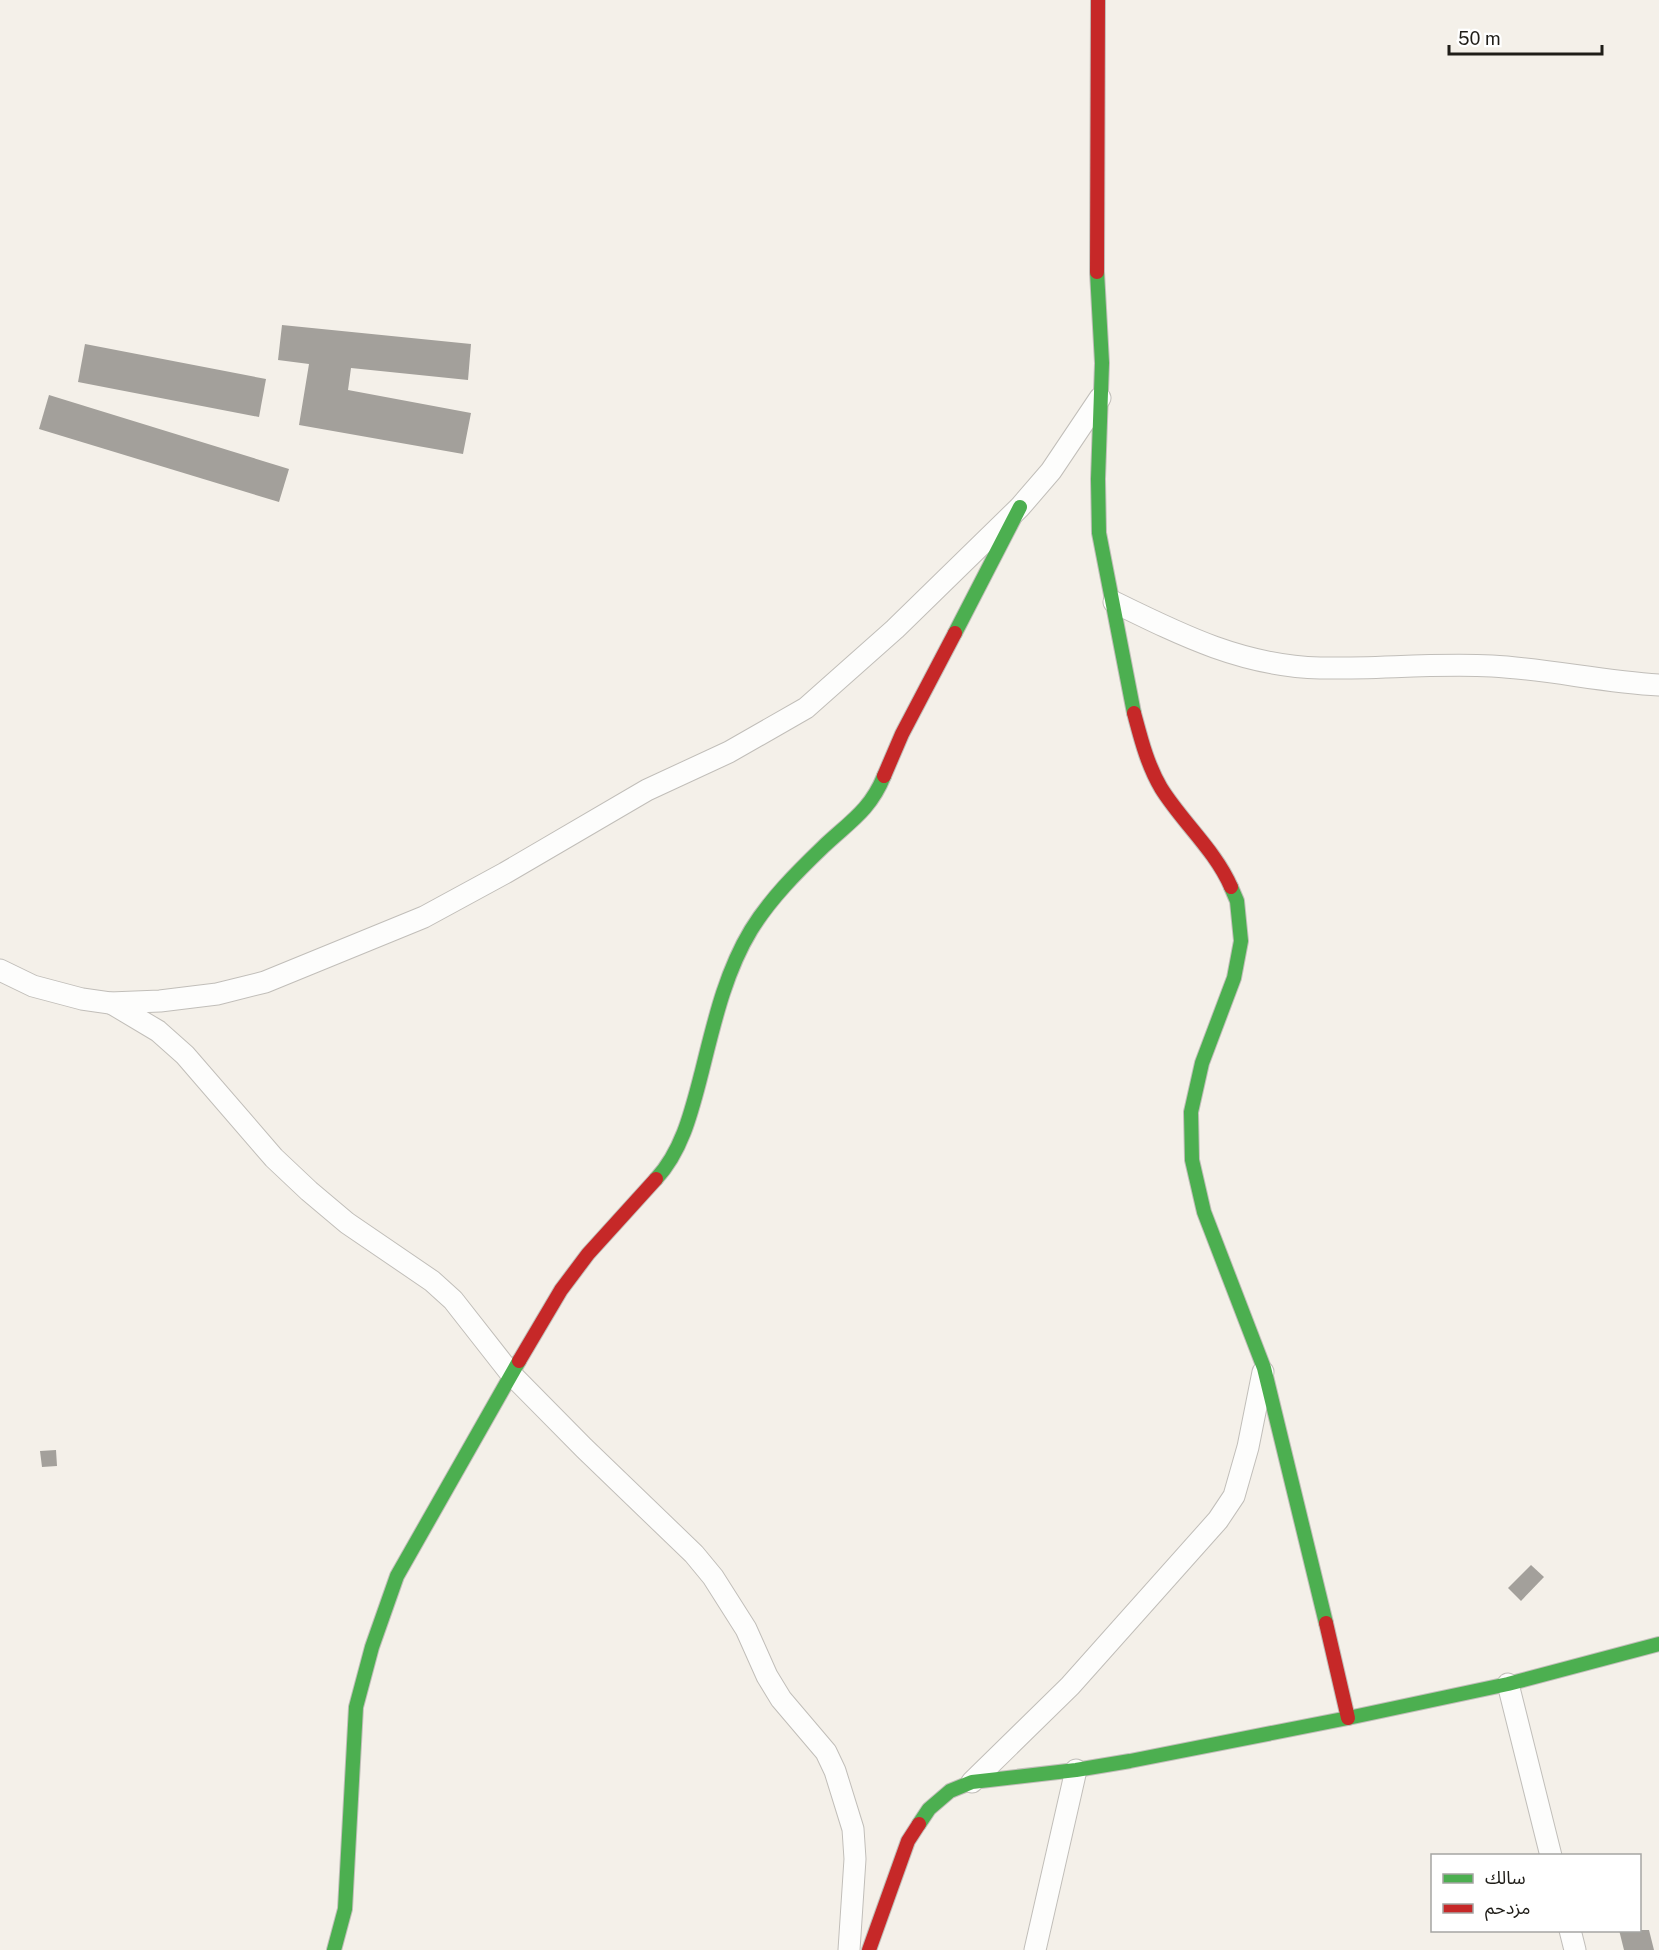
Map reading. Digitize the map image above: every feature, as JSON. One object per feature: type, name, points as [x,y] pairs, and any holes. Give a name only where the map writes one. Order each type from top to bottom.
[{"type":"street","points":[[1098,0],[1097,272],[1102,363],[1099,533],[1114,602],[1130,696],[1148,764],[1161,788],[1217,863],[1237,901],[1241,941],[1234,978],[1202,1063],[1191,1112],[1192,1160],[1204,1212],[1264,1368],[1348,1718]]},
{"type":"street","points":[[0,970],[33,986],[82,999],[110,1003],[160,1001],[217,994],[265,982],[424,917],[505,873],[647,790],[729,752],[806,708],[895,629],[1020,507],[1051,471],[1100,398]]},
{"type":"street","points":[[333,1950],[345,1909],[356,1707],[372,1647],[397,1576],[474,1436],[561,1290],[588,1254],[662,1173],[676,1151],[690,1115],[718,1009],[733,965],[752,928],[779,892],[823,847],[865,810],[879,789],[902,734],[1020,507]]},
{"type":"street","points":[[1114,602],[1167,628],[1226,652],[1272,662],[1318,668],[1491,666],[1559,672],[1632,684],[1659,685]]},
{"type":"street","points":[[110,1003],[158,1031],[184,1055],[274,1158],[309,1191],[347,1223],[432,1281],[446,1294],[511,1374],[694,1554],[713,1577],[746,1629],[767,1676],[781,1699],[826,1752],[839,1782],[854,1829],[855,1859],[849,1950]]},
{"type":"street","points":[[972,1782],[1070,1686],[1218,1520],[1233,1496],[1245,1456],[1264,1368]]},
{"type":"street","points":[[868,1950],[908,1840],[929,1809],[950,1791],[972,1782],[1076,1770],[1348,1718],[1508,1684],[1659,1644]]},
{"type":"street","points":[[1508,1684],[1550,1854]]},
{"type":"street","points":[[1035,1950],[1076,1770]]},
{"type":"street","points":[[876,1928],[888,1950]]},
{"type":"street","points":[[1570,1932],[1575,1950]]},
{"type":"building","points":[[282,325],[471,344],[468,380],[351,368],[348,390],[471,413],[463,454],[299,425],[309,364],[278,360]]},
{"type":"building","points":[[85,344],[266,379],[259,417],[78,382]]},
{"type":"building","points":[[49,395],[289,469],[279,502],[39,429]]},
{"type":"building","points":[[56,1450],[57,1466],[42,1467],[40,1451]]},
{"type":"building","points":[[1531,1565],[1544,1577],[1521,1601],[1508,1588]]},
{"type":"building","points":[[1649,1930],[1654,1950],[1624,1950],[1620,1932]]},
{"type":"traffic: fast","points":[[1097,272],[1102,363],[1098,479],[1099,533],[1134,713]]},
{"type":"traffic: fast","points":[[955,633],[1020,507]]},
{"type":"traffic: fast","points":[[656,1179],[680,1142],[727,981],[751,930],[767,907],[794,876],[865,808],[884,776]]},
{"type":"traffic: fast","points":[[1231,887],[1237,901],[1241,941],[1234,978],[1202,1063],[1191,1112],[1192,1160],[1204,1212],[1264,1368],[1326,1623]]},
{"type":"traffic: fast","points":[[334,1950],[345,1909],[356,1707],[372,1647],[397,1576],[519,1361]]},
{"type":"traffic: fast","points":[[919,1824],[929,1809],[950,1791],[972,1782],[1076,1770],[1130,1761],[1348,1718],[1508,1684],[1659,1644]]},
{"type":"traffic: jam","points":[[1097,272],[1098,0]]},
{"type":"traffic: jam","points":[[884,776],[902,734],[955,633]]},
{"type":"traffic: jam","points":[[1134,713],[1148,761],[1161,788],[1207,848],[1231,887]]},
{"type":"traffic: jam","points":[[519,1361],[561,1290],[588,1254],[656,1179]]},
{"type":"traffic: jam","points":[[1326,1623],[1348,1718]]},
{"type":"traffic: jam","points":[[869,1950],[908,1841],[919,1824]]}]
